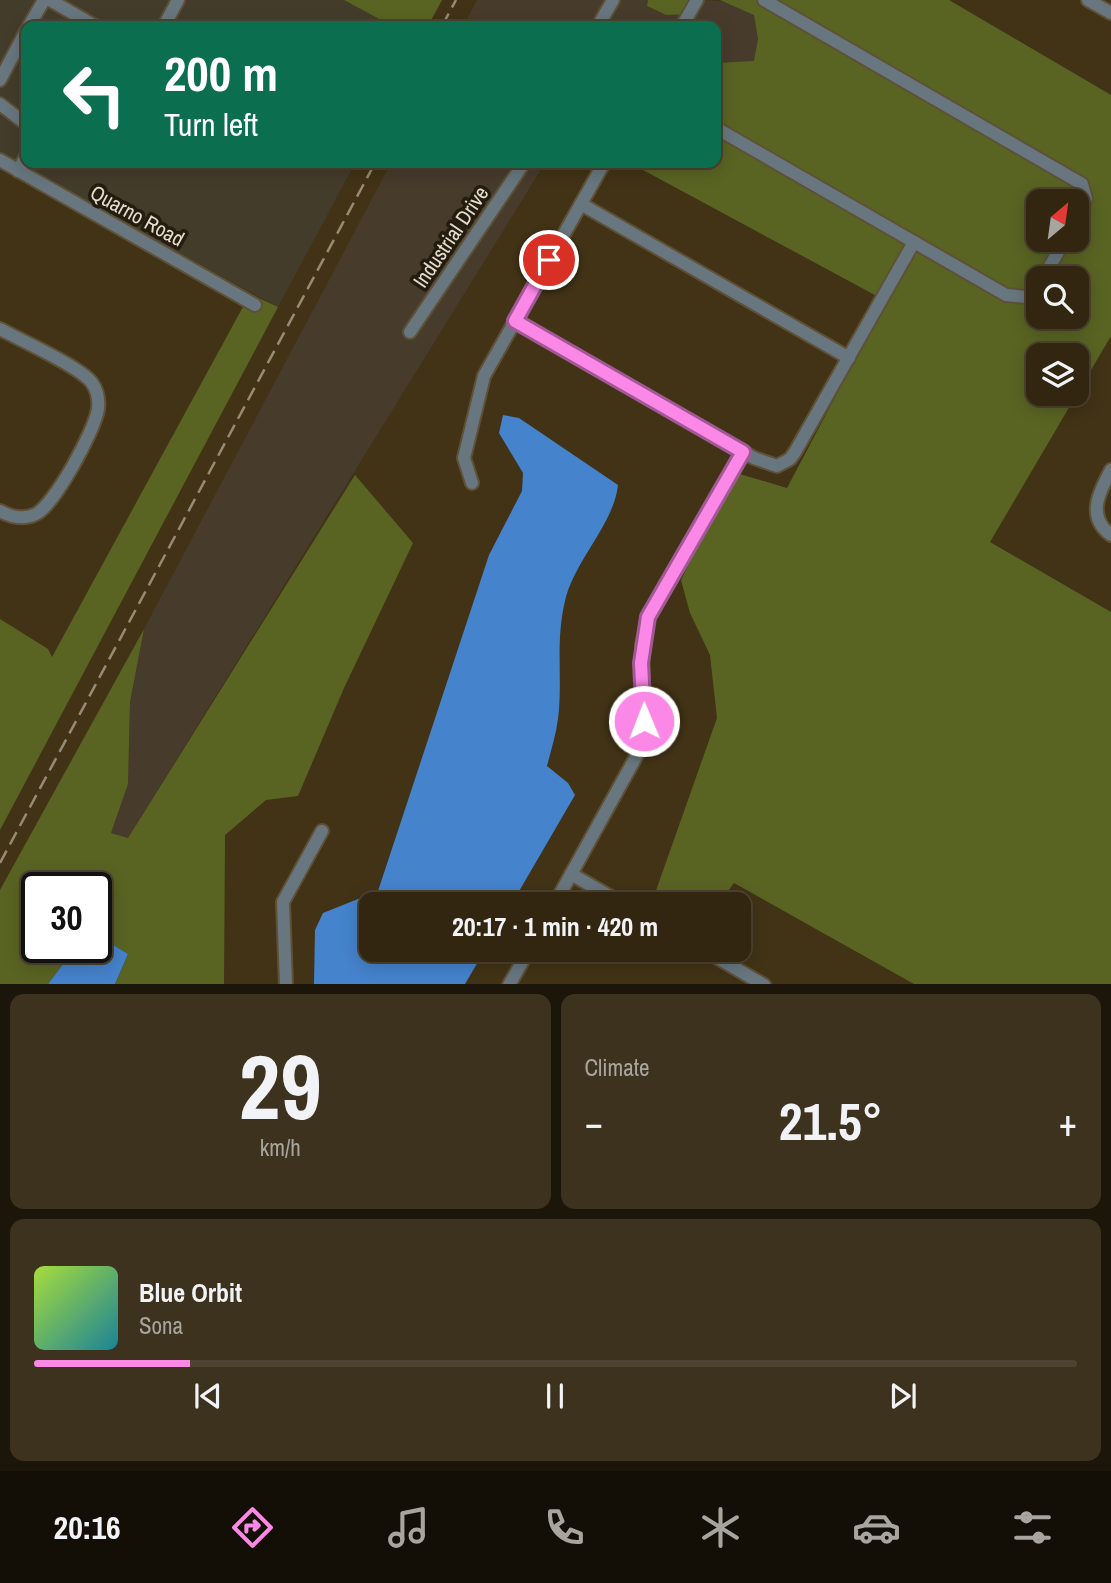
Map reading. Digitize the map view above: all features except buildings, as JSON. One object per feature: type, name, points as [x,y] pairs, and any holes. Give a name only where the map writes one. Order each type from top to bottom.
[{"type":"street","points":[[32,21],[44,0]]},
{"type":"street","points":[[50,0],[86,21]]},
{"type":"street","points":[[167,21],[178,0]]},
{"type":"street","points":[[601,21],[613,0]]},
{"type":"street","points":[[684,21],[697,0]]},
{"type":"street","points":[[764,0],[1082,184],[1083,189]]},
{"type":"street","points":[[1088,0],[1111,13]]},
{"type":"street","points":[[0,80],[21,40]]},
{"type":"street","points":[[0,104],[21,120]]},
{"type":"street","points":[[721,131],[1006,295],[1026,297]]},
{"type":"street","name":"Quarno Road","points":[[0,160],[255,305]]},
{"type":"street","points":[[18,171],[21,165]]},
{"type":"street","name":"Industrial Drive","points":[[410,332],[521,168]]},
{"type":"street","points":[[472,483],[464,458],[474,408],[484,376],[601,168]]},
{"type":"street","points":[[581,204],[849,358]]},
{"type":"street","points":[[515,321],[743,452],[769,465],[784,464],[790,459],[914,242]]},
{"type":"street","points":[[0,329],[85,375],[95,388],[99,405],[86,437],[47,504],[28,517],[11,516],[0,511]]},
{"type":"street","points":[[561,892],[637,755],[644,721],[642,645],[648,617],[743,452]]},
{"type":"street","points":[[1111,470],[1096,504],[1098,520],[1111,535]]},
{"type":"street","points":[[286,984],[283,902],[322,831]]},
{"type":"street","points":[[571,874],[602,892]]},
{"type":"street","points":[[510,984],[521,962]]},
{"type":"street","points":[[725,962],[762,984]]},
{"type":"shaded area","points":[[0,0],[344,0],[383,21],[21,21],[21,166],[0,155]]},
{"type":"shaded area","points":[[477,0],[648,0],[647,6],[666,15],[697,14],[705,0],[730,2],[754,15],[758,39],[754,62],[721,63],[721,21],[466,21]]},
{"type":"shaded area","points":[[24,168],[352,168],[278,307]]},
{"type":"shaded area","points":[[388,168],[542,168],[128,838],[111,833],[128,784],[130,702],[144,629]]},
{"type":"green space","points":[[344,0],[442,0],[431,21],[383,21]]},
{"type":"green space","points":[[648,0],[705,0],[697,14],[666,15],[647,6]]},
{"type":"green space","points":[[720,0],[949,0],[1111,95],[1111,336],[1089,373],[1089,343],[1026,343],[1026,406],[1070,406],[990,542],[1111,612],[1111,984],[914,984],[734,883],[727,892],[655,892],[717,718],[710,655],[690,613],[681,580],[733,472],[787,488],[886,301],[639,168],[721,168],[721,63],[754,61],[758,39],[754,15]]},
{"type":"green space","points":[[250,294],[278,307],[0,830],[0,619],[48,649],[52,657]]},
{"type":"green space","points":[[355,475],[413,543],[344,688],[298,796],[266,800],[225,835],[224,984],[115,984],[128,954],[112,944],[112,872],[21,872],[21,963],[64,963],[48,984],[0,984],[0,890],[144,629],[130,702],[128,784],[111,833],[128,838]]},
{"type":"water","points":[[503,415],[519,418],[618,485],[609,514],[570,586],[562,616],[558,719],[547,766],[568,783],[575,795],[519,892],[376,892],[489,555],[522,491],[523,473],[499,433]]},
{"type":"water","points":[[359,899],[359,962],[478,962],[465,984],[314,984],[315,930],[323,913]]},
{"type":"water","points":[[112,944],[128,954],[115,984],[48,984],[64,963],[112,963]]},
{"type":"railway","points":[[445,21],[456,0]]},
{"type":"railway","points":[[0,863],[372,168]]},
{"type":"route","points":[[549,260],[515,321],[743,452],[668,577],[648,617],[643,632],[641,663],[644,721]]}]
